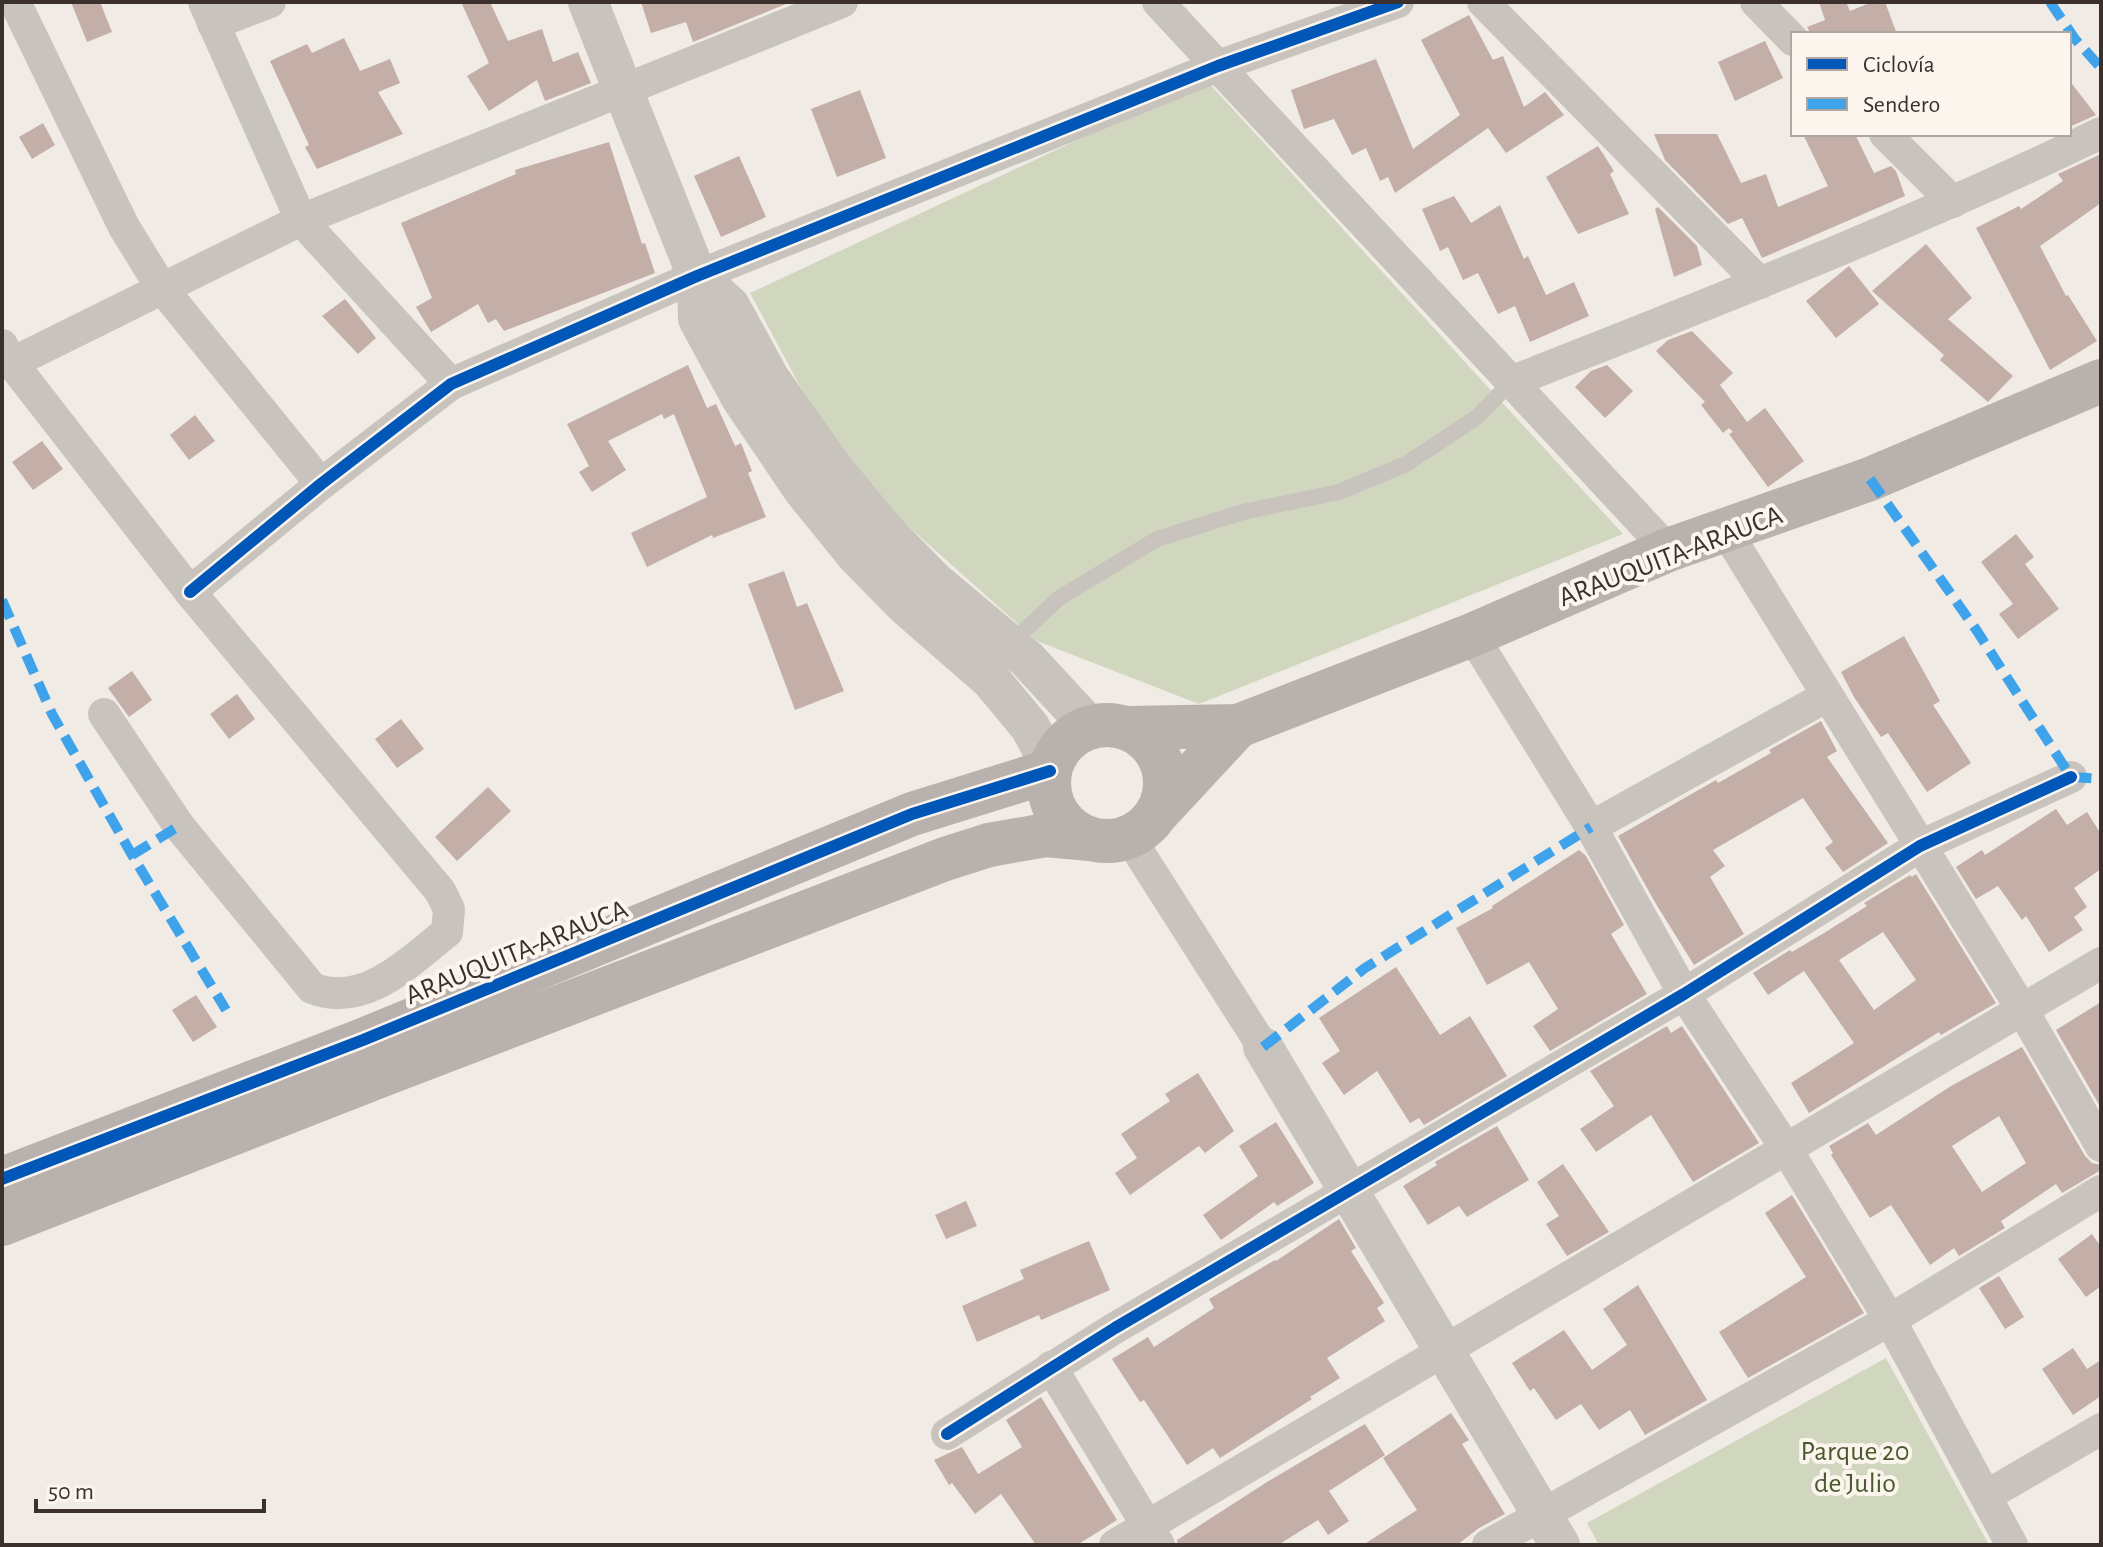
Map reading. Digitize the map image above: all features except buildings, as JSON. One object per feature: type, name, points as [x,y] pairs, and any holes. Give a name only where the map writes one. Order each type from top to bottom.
[{"type":"main road","name":"ARAUQUITA-ARAUCA","points":[[1238,726],[1472,635],[1668,550],[1870,479],[2101,381]]},
{"type":"main road","points":[[1238,726],[1126,829],[1074,832],[1061,820],[1052,805],[1050,768],[1060,749],[1073,735],[1110,728],[1238,726]]},
{"type":"main road","points":[[2,1224],[367,1080],[945,859],[989,845],[1046,835],[1126,829],[1165,795],[1166,779],[1163,763],[1144,736],[1110,728]]},
{"type":"main road","name":"ARAUQUITA-ARAUCA","points":[[2,1179],[363,1040],[912,814],[1050,768]]},
{"type":"street","points":[[15,2],[124,227],[161,287],[321,484]]},
{"type":"street","points":[[270,2],[208,13],[301,220],[451,384]]},
{"type":"street","points":[[588,2],[697,276],[698,319],[741,398],[804,491],[856,555],[906,606],[991,680],[1030,727],[1050,768]]},
{"type":"street","points":[[104,714],[179,826],[312,988],[328,994],[348,994],[386,980],[447,932],[449,909],[440,891],[190,592],[7,354],[161,287],[301,220],[842,2]]},
{"type":"street","points":[[1158,2],[1668,550]]},
{"type":"street","points":[[190,592],[321,484],[451,384],[697,276],[1218,66],[1398,2]]},
{"type":"street","points":[[1483,2],[1760,283]]},
{"type":"street","points":[[1756,2],[1791,38]]},
{"type":"street","points":[[1511,382],[1953,202],[2101,133]]},
{"type":"street","points":[[1887,136],[1953,202]]},
{"type":"street","points":[[697,276],[730,306],[770,379],[832,467],[884,530],[934,581],[1110,728]]},
{"type":"street","points":[[1726,531],[2023,1011],[2101,1146]]},
{"type":"street","points":[[1472,635],[1591,827],[1684,994],[1787,1150],[1890,1320],[2012,1545]]},
{"type":"street","points":[[1591,827],[1827,696]]},
{"type":"street","points":[[947,1434],[1051,1367],[1684,994],[1920,846],[2071,777]]},
{"type":"street","points":[[1126,829],[1263,1047],[1550,1530]]},
{"type":"street","points":[[1115,1545],[1154,1536],[1444,1351],[2101,963]]},
{"type":"street","points":[[1488,1545],[1550,1530],[2101,1191]]},
{"type":"street","points":[[1051,1367],[1154,1536]]},
{"type":"street","points":[[1986,1496],[2101,1429]]},
{"type":"lane","points":[[1009,645],[1059,598],[1157,539],[1243,512],[1339,492],[1406,464],[1477,417],[1511,382]]},
{"type":"green space","points":[[1206,80],[1623,534],[1199,704],[1037,641],[845,470],[750,293]]},
{"type":"green space","name":"Parque 20 de Julio","points":[[1886,1358],[1989,1545],[1599,1545],[1587,1523]]},
{"type":"marked path","points":[[2050,2],[2070,32]]},
{"type":"marked path","points":[[2071,33],[2101,68]]},
{"type":"marked path","points":[[1870,479],[1977,631],[2071,777],[2101,779]]},
{"type":"marked path","points":[[2,600],[52,714],[132,855],[226,1010]]},
{"type":"marked path","points":[[132,855],[179,826]]},
{"type":"marked path","points":[[1263,1047],[1365,968],[1591,827]]},
{"type":"cycle path","points":[[190,592],[321,484],[451,384],[697,276],[1218,66],[1398,2]]},
{"type":"cycle path","points":[[2,1179],[363,1040],[912,814],[1050,771]]},
{"type":"cycle path","points":[[947,1434],[1115,1328],[1684,994],[1920,846],[2071,777]]}]
